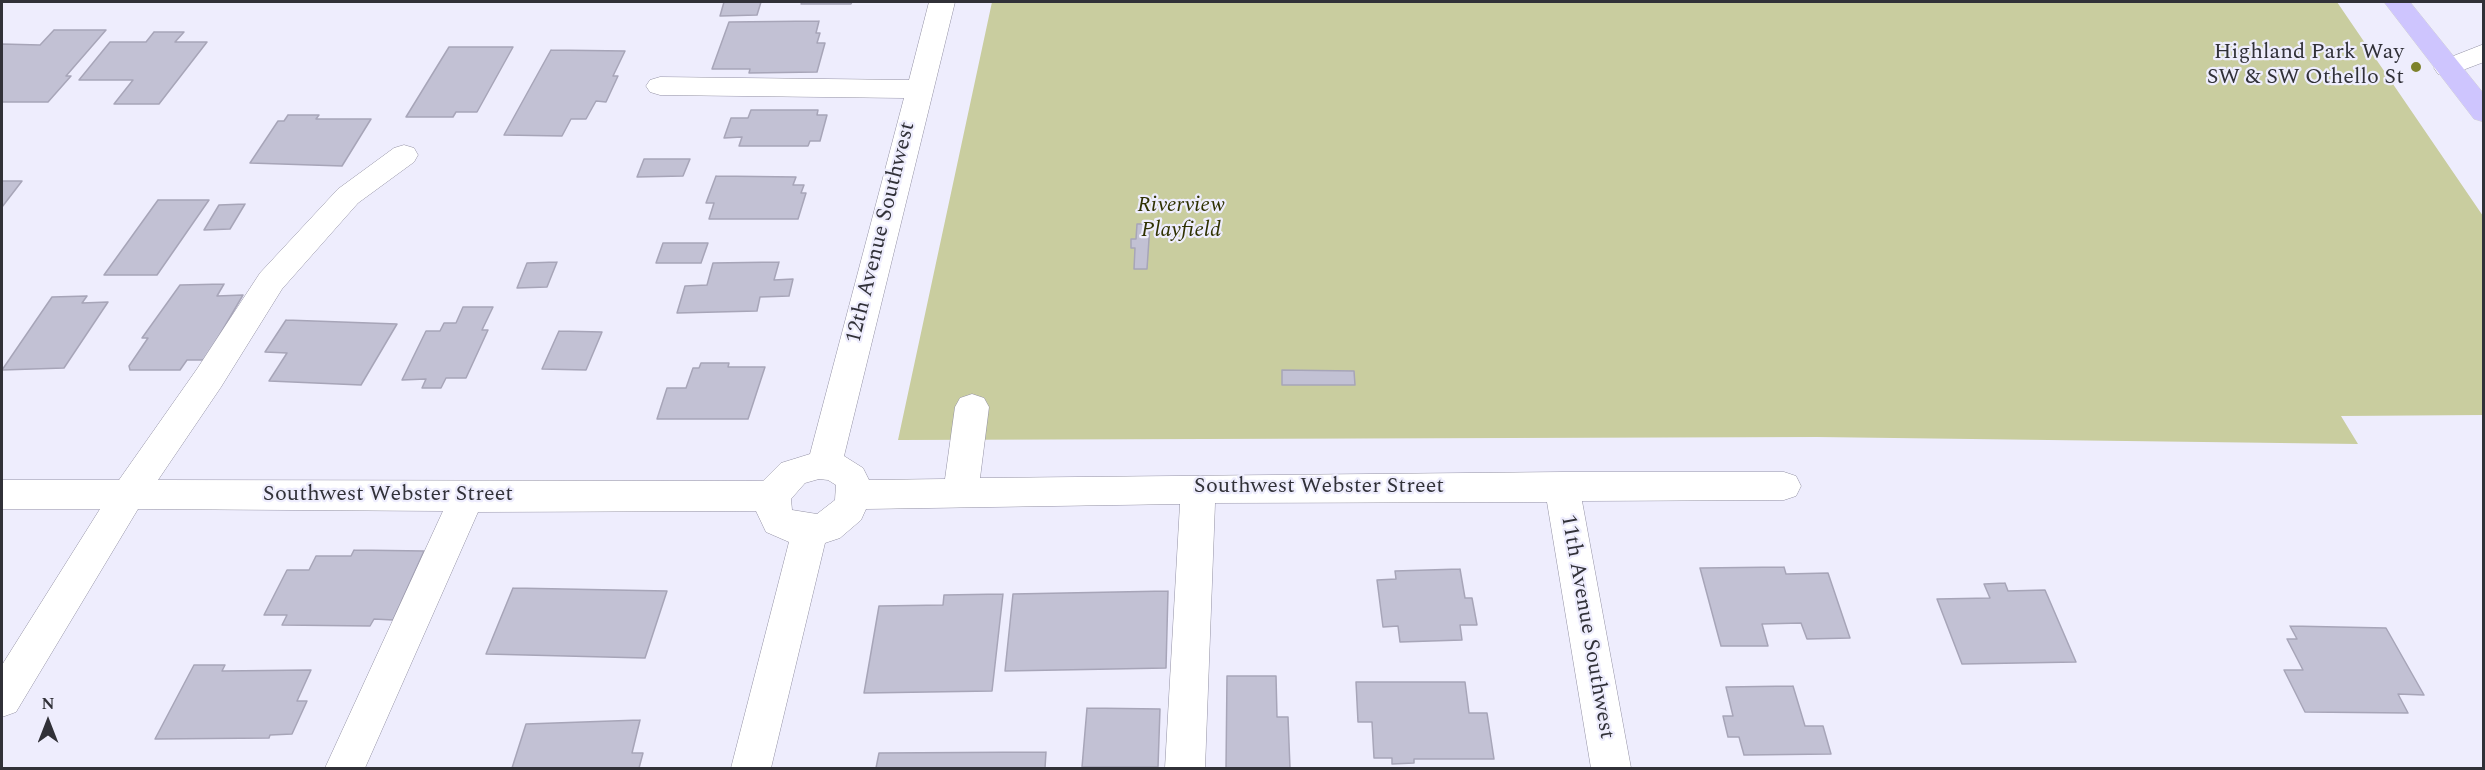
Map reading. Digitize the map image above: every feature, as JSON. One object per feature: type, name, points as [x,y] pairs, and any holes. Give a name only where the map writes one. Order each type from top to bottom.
[{"type":"main road","points":[[2397,2],[2484,113]]},
{"type":"street","name":"12th Avenue Southwest","points":[[824,465],[942,2]]},
{"type":"street","points":[[2447,68],[2484,52]]},
{"type":"street","points":[[660,86],[918,89]]},
{"type":"street","points":[[2,699],[129,494],[210,378],[271,280],[348,196],[404,155]]},
{"type":"street","points":[[961,493],[972,407]]},
{"type":"street","points":[[824,465],[843,471],[850,478],[854,495],[848,510],[839,519],[827,527],[810,530],[789,527],[779,521],[772,501],[783,481],[793,473],[806,467],[824,465]]},
{"type":"street","name":"11th Avenue Southwest","points":[[1562,486],[1611,768]]},
{"type":"street","name":"Southwest Webster Street","points":[[854,495],[1198,489],[1784,486]]},
{"type":"street","points":[[1185,768],[1198,489]]},
{"type":"street","name":"Southwest Webster Street","points":[[2,494],[774,496]]},
{"type":"street","points":[[345,768],[467,497]]},
{"type":"street","points":[[751,768],[810,530]]},
{"type":"green space","name":"Riverview Playfield","points":[[992,2],[2337,2],[2483,216],[2483,415],[2341,416],[2358,444],[1817,437],[898,440]]},
{"type":"building","points":[[724,2],[761,2],[757,15],[720,16]]},
{"type":"building","points":[[802,2],[852,2],[851,4],[801,4]]},
{"type":"building","points":[[819,21],[816,33],[820,33],[817,43],[825,43],[817,72],[749,73],[750,69],[712,69],[729,22]]},
{"type":"building","points":[[54,30],[106,30],[66,76],[71,76],[48,102],[2,102],[2,44],[40,45]]},
{"type":"building","points":[[154,32],[184,32],[175,42],[207,42],[159,104],[114,104],[133,80],[79,80],[110,42],[146,42]]},
{"type":"building","points":[[449,47],[513,47],[477,112],[456,112],[453,117],[406,117]]},
{"type":"building","points":[[551,50],[625,51],[613,76],[618,76],[606,102],[596,101],[586,119],[571,119],[562,136],[504,135]]},
{"type":"building","points":[[751,110],[818,110],[817,115],[827,115],[820,141],[810,141],[808,146],[739,146],[742,137],[724,138],[731,118],[748,118]]},
{"type":"building","points":[[288,115],[319,115],[316,119],[371,119],[342,166],[250,163],[278,121],[284,121]]},
{"type":"building","points":[[644,159],[690,159],[683,176],[637,177]]},
{"type":"building","points":[[716,176],[796,177],[793,185],[804,185],[801,193],[806,193],[798,219],[709,219],[714,203],[706,203]]},
{"type":"building","points":[[2,181],[22,181],[2,207]]},
{"type":"building","points":[[158,200],[209,200],[157,275],[104,275]]},
{"type":"building","points":[[245,204],[230,229],[204,230],[219,205]]},
{"type":"building","points":[[1137,224],[1150,224],[1147,269],[1134,269],[1135,248],[1131,248],[1131,239],[1136,239]]},
{"type":"building","points":[[663,243],[708,243],[701,263],[656,263]]},
{"type":"building","points":[[557,262],[547,287],[517,288],[527,263]]},
{"type":"building","points":[[779,262],[774,280],[793,279],[789,296],[760,297],[757,311],[677,313],[685,286],[707,285],[713,263]]},
{"type":"building","points":[[224,284],[217,296],[243,295],[205,360],[187,360],[180,370],[130,370],[129,366],[148,338],[142,338],[180,285]]},
{"type":"building","points":[[87,296],[82,303],[108,302],[64,368],[2,370],[52,297]]},
{"type":"building","points":[[463,307],[493,307],[482,330],[488,330],[466,378],[446,378],[441,388],[422,388],[426,379],[402,380],[426,331],[440,331],[444,323],[456,323]]},
{"type":"building","points":[[286,320],[397,324],[361,385],[269,381],[287,353],[265,352]]},
{"type":"building","points":[[559,331],[602,332],[586,370],[542,369]]},
{"type":"building","points":[[701,363],[729,363],[728,367],[765,367],[748,419],[657,419],[667,388],[686,388],[693,368],[699,368]]},
{"type":"building","points":[[1282,370],[1354,371],[1355,385],[1282,385]]},
{"type":"building","points":[[354,550],[424,551],[393,620],[374,619],[370,626],[282,625],[287,615],[264,615],[287,570],[309,570],[316,556],[351,556]]},
{"type":"building","points":[[1784,567],[1786,574],[1828,573],[1850,638],[1807,639],[1801,623],[1762,624],[1768,646],[1721,646],[1700,568]]},
{"type":"building","points":[[1460,569],[1465,598],[1472,598],[1477,625],[1460,625],[1462,640],[1400,642],[1398,626],[1383,627],[1377,580],[1396,579],[1395,571]]},
{"type":"building","points":[[2005,583],[2008,591],[2045,590],[2076,662],[1962,664],[1937,599],[1990,598],[1984,584]]},
{"type":"building","points":[[513,588],[667,591],[645,658],[486,654]]},
{"type":"building","points":[[1168,591],[1166,668],[1005,671],[1013,594]]},
{"type":"building","points":[[1003,594],[992,691],[864,693],[879,606],[943,605],[944,595]]},
{"type":"building","points":[[2290,626],[2386,628],[2424,695],[2398,694],[2408,713],[2305,712],[2284,670],[2303,670],[2287,639],[2297,639]]},
{"type":"building","points":[[194,665],[225,665],[222,671],[311,670],[297,701],[307,701],[292,734],[270,735],[269,738],[155,739]]},
{"type":"building","points":[[1227,676],[1276,676],[1277,717],[1288,717],[1290,768],[1226,768]]},
{"type":"building","points":[[1356,682],[1465,682],[1469,713],[1487,713],[1494,759],[1414,759],[1414,763],[1392,764],[1392,758],[1374,758],[1372,722],[1358,722]]},
{"type":"building","points":[[1793,686],[1805,726],[1823,726],[1831,754],[1744,755],[1739,737],[1728,737],[1723,716],[1733,716],[1726,687]]},
{"type":"building","points":[[1087,708],[1160,709],[1158,767],[1082,767]]},
{"type":"building","points":[[640,720],[632,753],[643,753],[639,768],[512,768],[526,724]]},
{"type":"building","points":[[1046,752],[1045,768],[876,768],[879,753]]},
{"type":"place","name":"Highland Park Way SW & SW Othello St","points":[[2416,67]]}]
